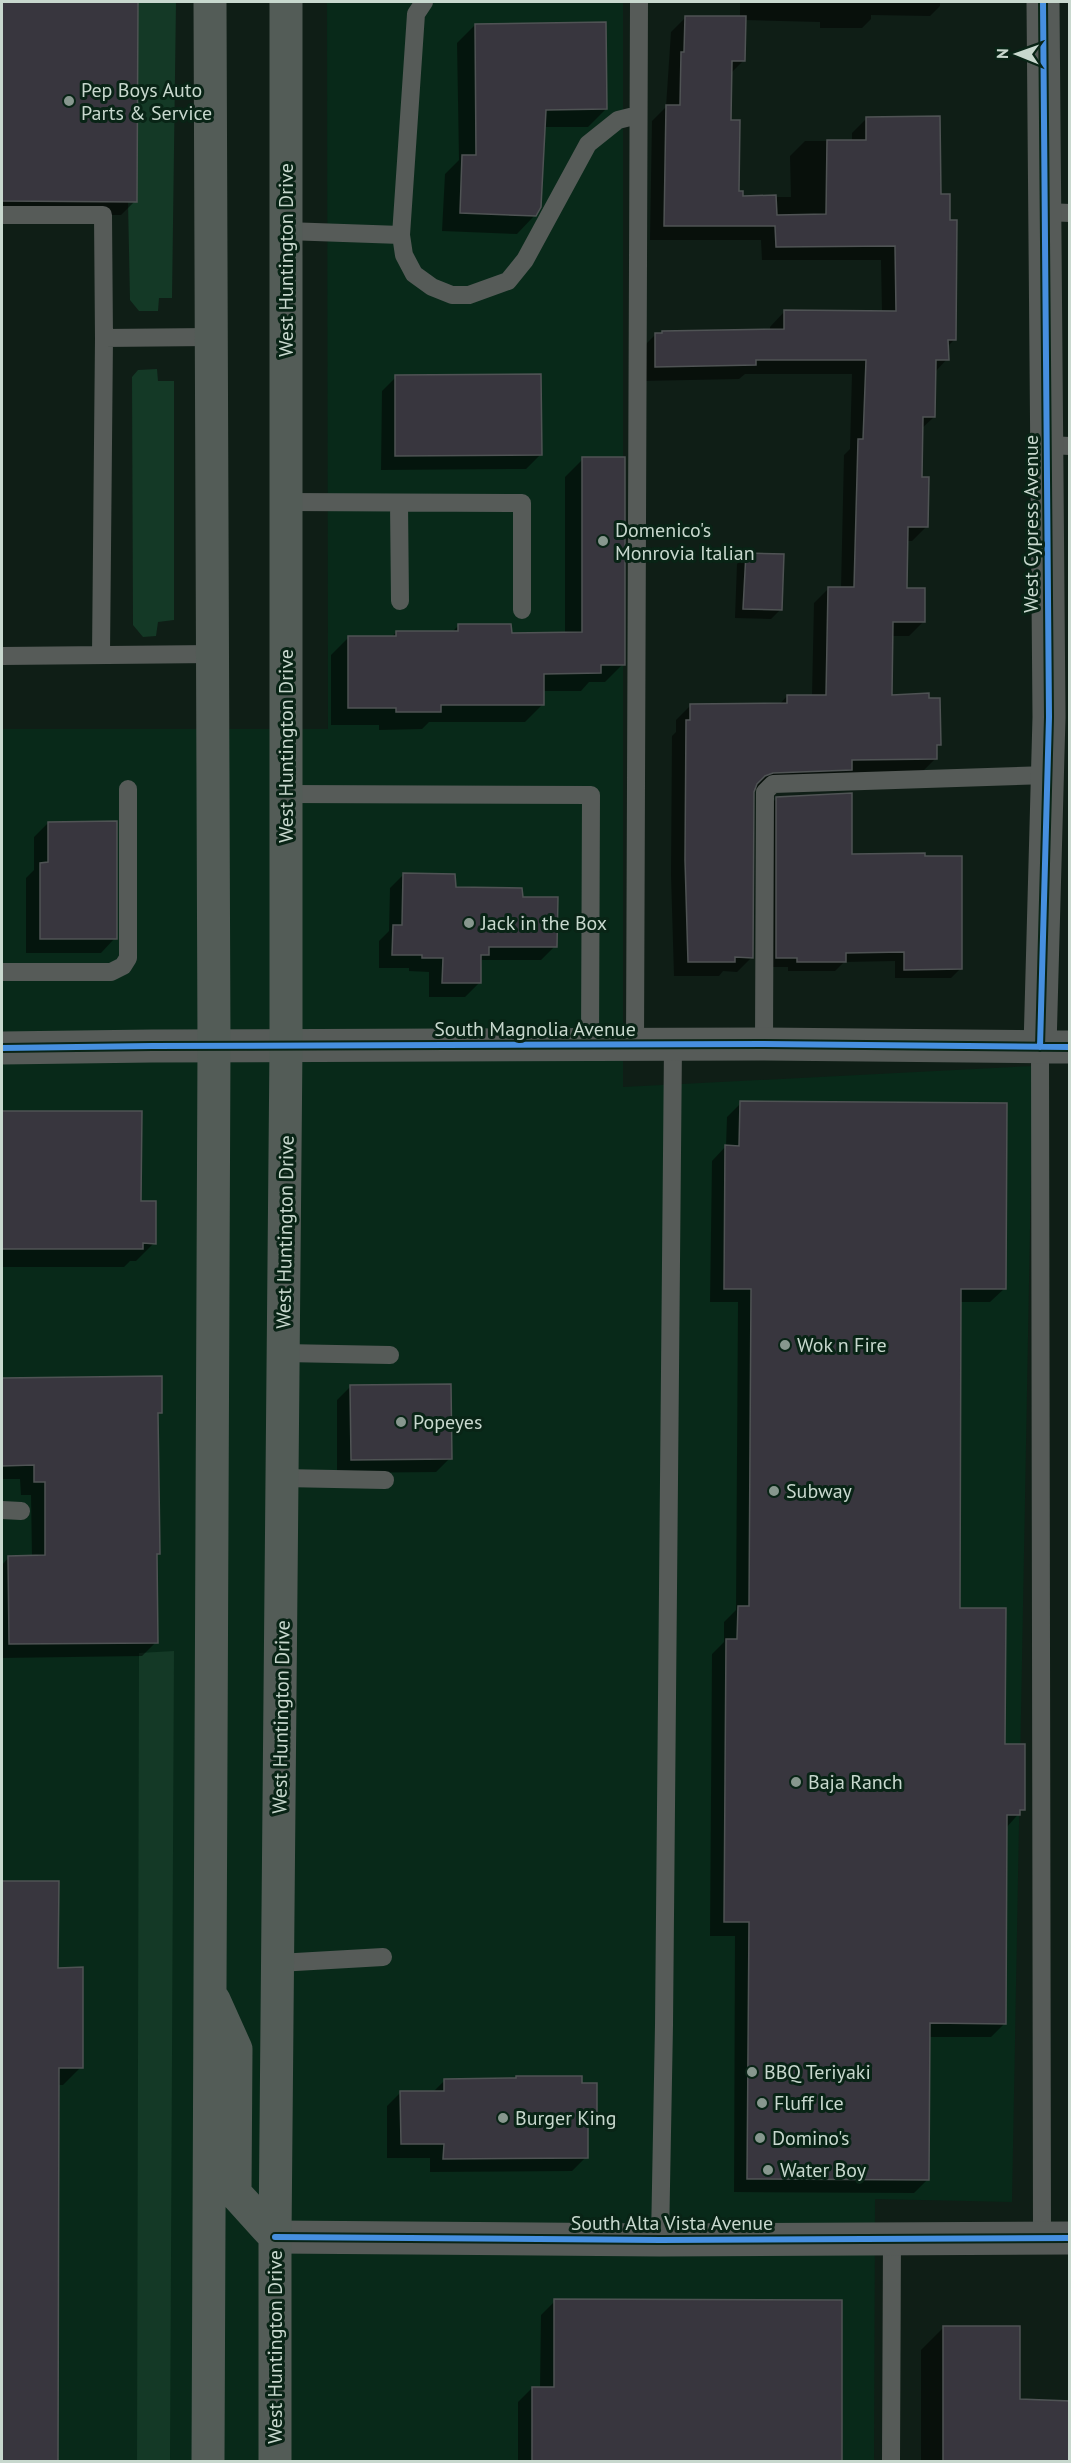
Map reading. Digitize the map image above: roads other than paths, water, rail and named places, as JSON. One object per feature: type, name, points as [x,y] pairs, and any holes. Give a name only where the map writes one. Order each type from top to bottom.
[{"type":"main road","points":[[208,2462],[214,1046],[210,2]]},
{"type":"main road","name":"West Huntington Drive","points":[[275,2462],[286,1046],[286,2]]},
{"type":"main road","points":[[209,1987],[236,2049],[235,2193],[275,2237]]},
{"type":"main road","points":[[208,2427],[231,2462]]},
{"type":"street","name":"West Cypress Avenue","points":[[1043,2],[1058,212],[1059,717],[1048,775],[1055,1047]]},
{"type":"street","name":"South Magnolia Avenue","points":[[2,1048],[765,1044],[1055,1047]]},
{"type":"street","name":"South Alta Vista Avenue","points":[[275,2237],[660,2240],[1056,2237]]},
{"type":"lane","points":[[424,2],[416,14],[401,235],[404,255],[414,274],[432,287],[452,295],[469,295],[508,281],[525,260],[588,144],[618,120],[638,115]]},
{"type":"lane","points":[[635,1046],[639,2]]},
{"type":"lane","points":[[2,215],[103,215],[101,655]]},
{"type":"lane","points":[[286,231],[401,235]]},
{"type":"lane","points":[[104,338],[210,337]]},
{"type":"lane","points":[[286,502],[522,503],[522,610]]},
{"type":"lane","points":[[399,503],[400,601]]},
{"type":"lane","points":[[2,656],[213,654]]},
{"type":"lane","points":[[765,1044],[765,792],[773,784],[1048,775]]},
{"type":"lane","points":[[2,972],[111,972],[123,966],[128,958],[128,789]]},
{"type":"lane","points":[[286,794],[591,795],[590,1045]]},
{"type":"lane","points":[[660,2240],[673,1045]]},
{"type":"lane","points":[[1055,1047],[1056,2237]]},
{"type":"lane","points":[[284,1353],[390,1355]]},
{"type":"lane","points":[[283,1478],[385,1480]]},
{"type":"lane","points":[[2,1510],[21,1510]]},
{"type":"lane","points":[[278,1963],[383,1957]]},
{"type":"lane","points":[[891,2462],[892,2238]]},
{"type":"place","name":"Pep Boys Auto Parts & Service","points":[[69,101]]},
{"type":"place","name":"Domenico's Monrovia Italian","points":[[603,541]]},
{"type":"place","name":"Jack in the Box","points":[[469,923]]},
{"type":"place","name":"Wok n Fire","points":[[785,1345]]},
{"type":"place","name":"Popeyes","points":[[401,1422]]},
{"type":"place","name":"Subway","points":[[774,1491]]},
{"type":"place","name":"Baja Ranch","points":[[796,1782]]},
{"type":"place","name":"BBQ Teriyaki","points":[[752,2072]]},
{"type":"place","name":"Fluff Ice","points":[[762,2103]]},
{"type":"place","name":"Burger King","points":[[503,2118]]},
{"type":"place","name":"Domino's","points":[[760,2138]]},
{"type":"place","name":"Water Boy","points":[[768,2170]]}]
